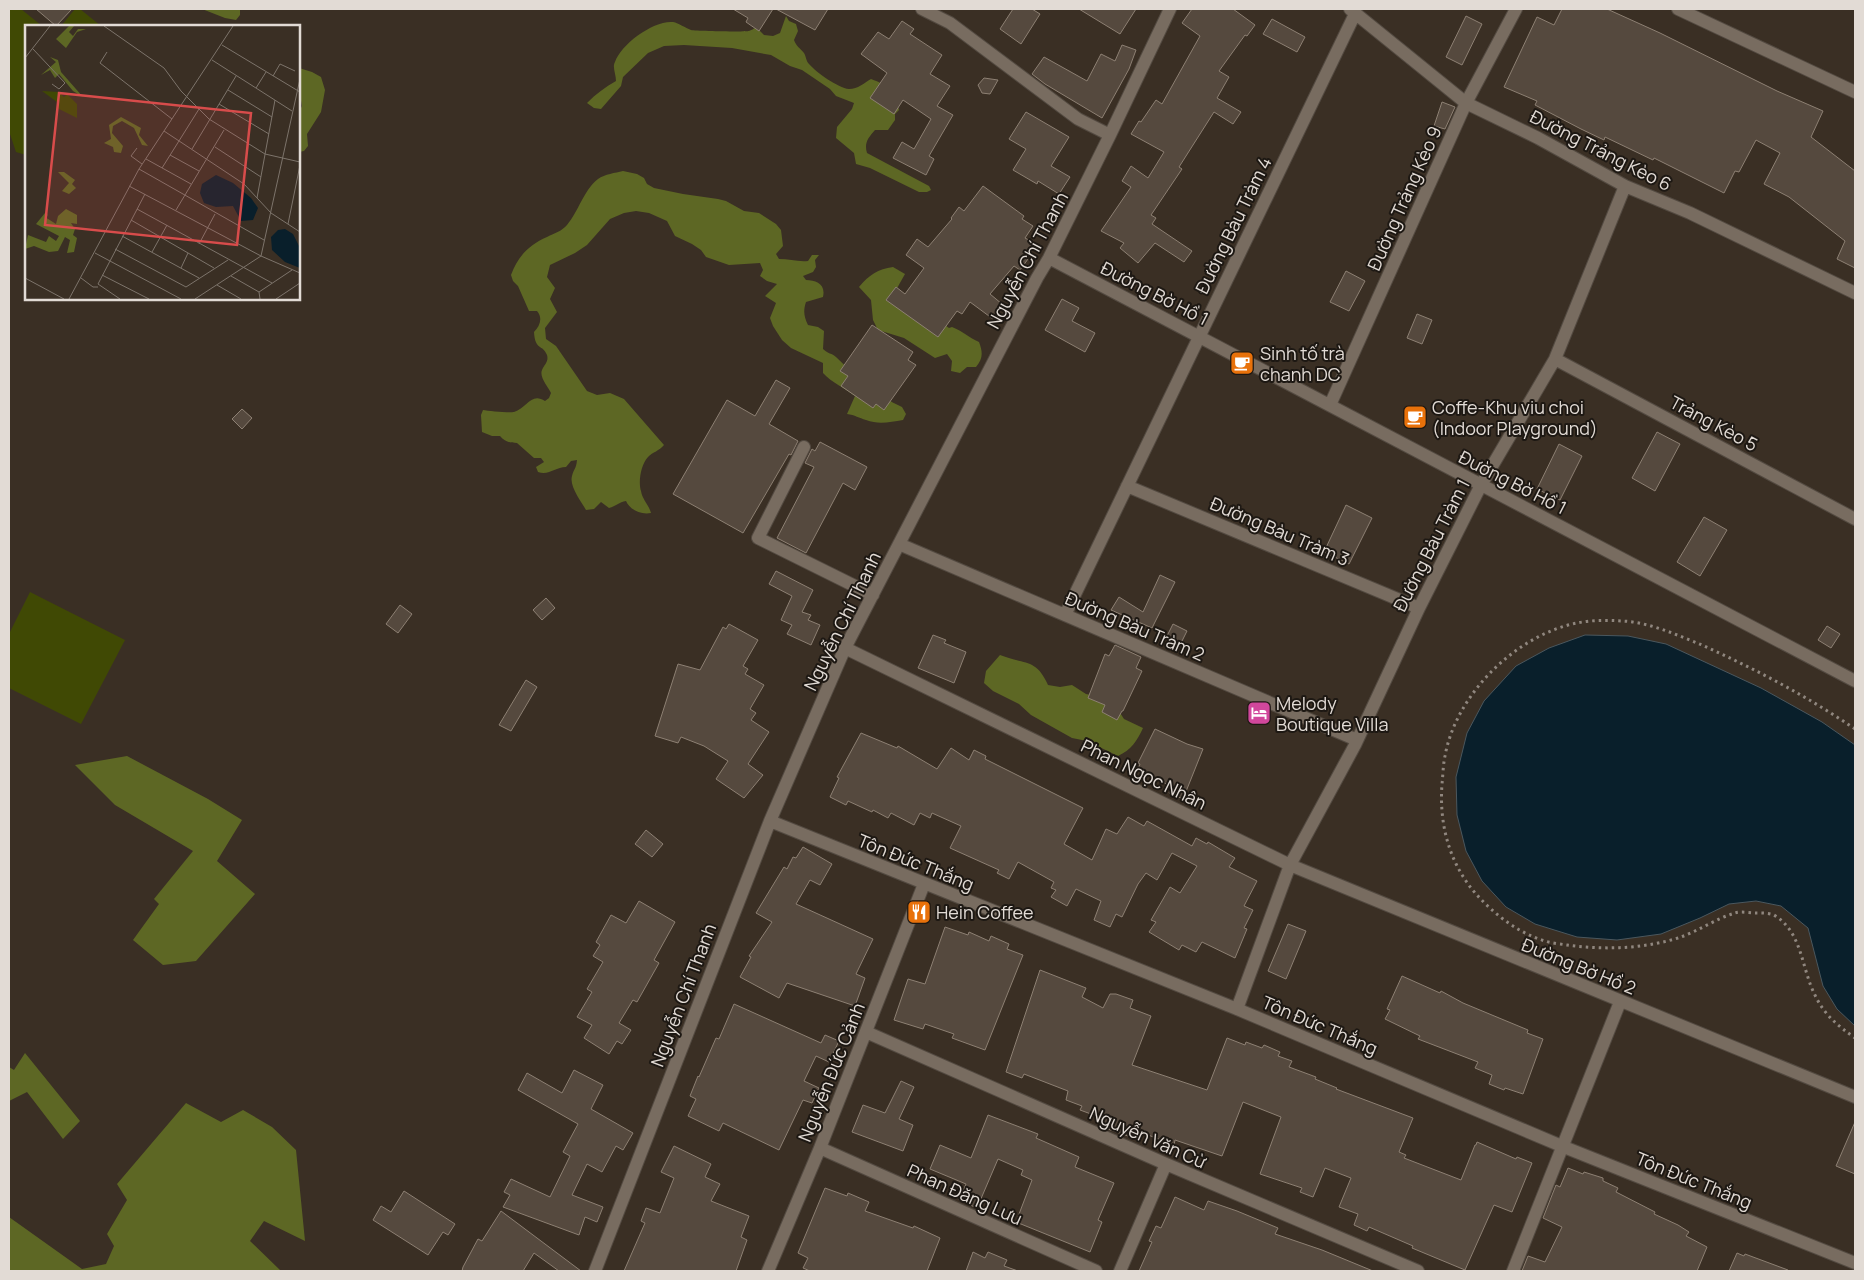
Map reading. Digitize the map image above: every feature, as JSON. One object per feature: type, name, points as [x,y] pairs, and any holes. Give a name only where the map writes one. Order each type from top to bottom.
[{"type":"street","points":[[922,9],[950,23],[1078,119],[1110,135]]},
{"type":"street","name":"Nguyễn Chí Thanh","points":[[595,1271],[770,821],[845,648],[1049,258],[1170,9]]},
{"type":"street","name":"Đường Trảng Kèo 9","points":[[1330,405],[1466,103],[1516,9]]},
{"type":"street","points":[[1678,9],[1855,92]]},
{"type":"street","name":"Đường Trảng Kèo 6","points":[[1352,11],[1466,103],[1538,138],[1625,186],[1690,213],[1855,293]]},
{"type":"street","name":"Đường Bàu Tràm 4","points":[[1065,615],[1352,11]]},
{"type":"street","name":"Đường Bàu Tràm 1","points":[[1290,865],[1357,740],[1419,608],[1481,485],[1555,359],[1625,186]]},
{"type":"street","name":"Đường Bờ Hồ 1","points":[[1049,258],[1855,681]]},
{"type":"street","name":"Trảng Kèo 5","points":[[1555,359],[1855,519]]},
{"type":"street","points":[[804,446],[758,538],[873,595]]},
{"type":"street","name":"Đường Bàu Tràm 3","points":[[1127,486],[1419,608]]},
{"type":"street","name":"Đường Bàu Tràm 2","points":[[899,544],[1357,740]]},
{"type":"street","name":"Phan Ngọc Nhân","points":[[845,648],[1290,865]]},
{"type":"street","name":"Tôn Đức Thắng","points":[[770,821],[1237,1009],[1564,1147],[1855,1263]]},
{"type":"street","points":[[1237,1009],[1290,865]]},
{"type":"street","name":"Đường Bờ Hồ 2","points":[[1290,865],[1855,1097]]},
{"type":"street","name":"Nguyễn Đức Cảnh","points":[[768,1271],[820,1148],[924,884]]},
{"type":"street","points":[[1513,1271],[1564,1147],[1620,1002]]},
{"type":"street","name":"Nguyễn Văn Cừ","points":[[866,1032],[1166,1164],[1418,1271]]},
{"type":"street","name":"Phan Đăng Lưu","points":[[820,1148],[1096,1271]]},
{"type":"street","points":[[1120,1271],[1166,1164]]},
{"type":"path","points":[[1855,729],[1833,714],[1746,664],[1677,634],[1625,621],[1575,623],[1531,640],[1509,655],[1476,689],[1461,711],[1452,731],[1445,754],[1441,801],[1442,824],[1459,870],[1475,893],[1496,914],[1522,932],[1546,942],[1591,948],[1636,947],[1678,938],[1736,912],[1772,914],[1792,932],[1802,955],[1814,993],[1831,1020],[1855,1038]]},
{"type":"green space","points":[[9,9],[21,9],[41,25],[25,25],[25,155],[16,152],[9,131]]},
{"type":"green space","points":[[75,9],[80,9],[100,25],[62,25]]},
{"type":"green space","points":[[202,9],[240,9],[240,15],[236,20]]},
{"type":"green space","points":[[786,16],[789,21],[796,24],[798,31],[794,40],[804,53],[809,64],[833,83],[852,89],[871,79],[886,86],[893,93],[899,110],[895,114],[895,120],[888,130],[875,130],[866,143],[867,153],[929,186],[931,190],[919,192],[870,168],[856,164],[854,153],[836,138],[837,127],[852,109],[854,103],[836,96],[830,89],[802,70],[790,66],[771,55],[732,48],[684,45],[664,46],[648,53],[623,77],[621,86],[601,109],[594,108],[587,103],[616,81],[614,64],[624,48],[639,34],[657,25],[673,22],[691,30],[720,31],[749,31],[756,27],[764,35],[773,36],[780,33]]},
{"type":"green space","points":[[300,68],[321,77],[325,90],[321,112],[307,134],[308,146],[304,151],[300,152],[300,110],[302,106]]},
{"type":"green space","points":[[623,171],[637,174],[654,188],[718,199],[726,201],[744,211],[759,213],[776,224],[781,230],[783,246],[776,254],[779,259],[808,261],[812,255],[819,255],[815,260],[816,267],[813,272],[803,276],[806,280],[813,281],[822,286],[824,293],[823,297],[806,302],[804,314],[808,325],[818,327],[824,331],[823,349],[825,351],[834,356],[875,391],[902,407],[906,414],[903,420],[884,423],[847,414],[855,396],[830,380],[823,373],[823,363],[791,348],[782,340],[773,326],[770,318],[776,303],[765,296],[777,284],[767,281],[760,276],[763,270],[760,263],[729,265],[706,257],[701,250],[675,236],[667,221],[649,213],[636,211],[624,213],[610,219],[587,245],[550,265],[547,277],[555,288],[550,299],[557,312],[545,328],[546,339],[556,346],[587,391],[597,395],[610,393],[624,399],[664,445],[648,457],[641,473],[640,487],[651,513],[636,511],[626,501],[609,508],[601,502],[594,509],[586,510],[572,484],[572,476],[577,460],[571,461],[566,467],[545,473],[538,472],[536,467],[544,462],[541,458],[534,458],[517,443],[508,442],[500,436],[492,436],[482,432],[481,415],[483,410],[514,412],[532,399],[536,398],[545,401],[551,393],[541,373],[547,362],[547,355],[537,345],[534,332],[539,325],[540,316],[537,311],[529,311],[511,275],[517,262],[535,244],[565,227],[589,189],[598,179]]},
{"type":"green space","points":[[893,267],[905,274],[896,290],[949,328],[952,327],[979,342],[982,355],[976,367],[967,367],[960,373],[951,371],[952,361],[947,354],[935,358],[904,338],[878,330],[873,320],[871,300],[859,287],[874,273]]},
{"type":"green space","points":[[30,592],[125,640],[81,724],[9,688],[9,634]]},
{"type":"green space","points":[[1000,655],[1034,666],[1044,676],[1048,685],[1060,687],[1072,685],[1086,694],[1101,697],[1115,705],[1124,719],[1143,728],[1133,745],[1118,756],[1087,741],[1072,738],[1031,715],[1019,704],[993,691],[984,683],[986,671]]},
{"type":"green space","points":[[127,756],[208,799],[242,820],[217,861],[255,894],[196,961],[163,965],[133,940],[159,904],[154,899],[193,851],[115,805],[75,765]]},
{"type":"green space","points":[[25,1053],[80,1121],[63,1139],[27,1092],[9,1101],[9,1067],[14,1070]]},
{"type":"green space","points":[[186,1103],[221,1122],[243,1110],[272,1127],[296,1150],[305,1241],[264,1221],[250,1241],[281,1271],[9,1271],[9,1217],[82,1269],[106,1264],[114,1246],[107,1234],[127,1200],[117,1184]]},
{"type":"water","points":[[1585,635],[1628,636],[1666,644],[1761,688],[1822,722],[1855,745],[1855,1026],[1837,1009],[1823,986],[1808,928],[1781,906],[1756,901],[1729,904],[1661,934],[1617,940],[1577,937],[1535,924],[1506,907],[1482,881],[1466,851],[1457,815],[1456,777],[1467,733],[1484,701],[1516,666],[1549,648]]},
{"type":"building","points":[[36,9],[72,9],[55,25]]},
{"type":"building","points":[[733,9],[773,9],[759,31],[746,22],[748,18]]},
{"type":"building","points":[[776,9],[828,9],[815,30]]},
{"type":"building","points":[[1013,9],[1032,9],[1040,14],[1021,44],[1000,29]]},
{"type":"building","points":[[1079,9],[1136,9],[1120,34]]},
{"type":"building","points":[[1192,9],[1233,9],[1255,25],[1247,36],[1245,35],[1219,71],[1229,77],[1217,98],[1241,112],[1233,124],[1214,112],[1179,167],[1182,169],[1151,215],[1156,218],[1152,224],[1192,251],[1184,262],[1155,243],[1138,263],[1120,248],[1124,243],[1101,231],[1131,187],[1122,181],[1131,166],[1148,178],[1164,152],[1131,134],[1156,100],[1162,104],[1200,36],[1182,23]]},
{"type":"building","points":[[1562,9],[1607,9],[1777,91],[1823,111],[1811,137],[1855,171],[1855,268],[1837,259],[1845,241],[1789,197],[1764,184],[1780,153],[1756,140],[1739,172],[1735,171],[1724,193],[1654,158],[1653,160],[1605,137],[1604,140],[1581,129],[1535,105],[1537,101],[1504,87],[1537,17],[1554,25]]},
{"type":"building","points":[[1466,16],[1482,24],[1462,65],[1446,57]]},
{"type":"building","points":[[1272,19],[1305,37],[1297,52],[1263,34]]},
{"type":"building","points":[[902,21],[914,29],[910,34],[942,55],[930,74],[950,86],[937,106],[953,115],[929,156],[934,159],[926,175],[893,158],[902,142],[914,149],[931,119],[903,100],[894,114],[870,98],[887,73],[861,54],[878,32],[889,39]]},
{"type":"building","points":[[1122,45],[1136,50],[1129,69],[1102,118],[1045,84],[1032,74],[1044,57],[1087,81],[1101,54],[1115,61]]},
{"type":"building","points":[[984,78],[998,80],[990,94],[982,93],[978,85]]},
{"type":"building","points":[[1442,102],[1455,107],[1445,129],[1434,126]]},
{"type":"building","points":[[1026,112],[1069,137],[1051,166],[1070,177],[1059,194],[1038,181],[1037,184],[1013,170],[1026,149],[1009,139]]},
{"type":"building","points":[[983,186],[1024,216],[1022,219],[1033,226],[1025,238],[1036,244],[1020,270],[1014,266],[990,294],[1002,304],[993,319],[970,302],[962,314],[957,311],[938,337],[886,300],[896,287],[905,294],[924,268],[906,255],[917,239],[928,247],[952,219],[959,207],[964,211]]},
{"type":"building","points":[[1346,271],[1365,281],[1349,311],[1330,302]]},
{"type":"building","points":[[1062,299],[1079,308],[1072,321],[1095,333],[1085,352],[1045,330]]},
{"type":"building","points":[[1417,314],[1432,320],[1422,344],[1407,338]]},
{"type":"building","points":[[872,325],[913,352],[908,360],[916,365],[884,410],[876,404],[873,408],[841,386],[848,376],[840,371]]},
{"type":"building","points":[[776,380],[790,388],[769,424],[798,441],[743,533],[673,494],[727,400],[755,416]]},
{"type":"building","points":[[242,409],[252,418],[242,429],[232,419]]},
{"type":"building","points":[[1657,432],[1680,444],[1655,491],[1632,478]]},
{"type":"building","points":[[820,442],[867,467],[855,490],[843,483],[806,553],[777,538],[814,467],[805,463],[812,449],[815,451]]},
{"type":"building","points":[[1559,444],[1582,456],[1560,500],[1537,489]]},
{"type":"building","points":[[1346,505],[1372,518],[1349,564],[1324,552]]},
{"type":"building","points":[[1704,517],[1727,530],[1700,576],[1677,562]]},
{"type":"building","points":[[776,571],[813,590],[802,612],[811,615],[808,620],[820,625],[811,645],[787,634],[792,625],[781,620],[792,596],[769,584]]},
{"type":"building","points":[[1160,575],[1175,582],[1152,628],[1111,610],[1119,597],[1143,612]]},
{"type":"building","points":[[546,598],[555,608],[542,620],[533,610]]},
{"type":"building","points":[[400,605],[412,614],[398,633],[386,624]]},
{"type":"building","points":[[729,624],[758,640],[743,666],[748,669],[745,674],[764,685],[750,709],[756,713],[751,720],[769,732],[748,764],[763,775],[744,798],[716,779],[728,761],[704,746],[681,737],[678,743],[655,736],[678,664],[700,670],[723,627],[726,629]]},
{"type":"building","points":[[1173,624],[1187,631],[1181,643],[1167,636]]},
{"type":"building","points":[[1827,626],[1840,634],[1831,648],[1818,640]]},
{"type":"building","points":[[933,635],[946,640],[944,643],[966,652],[954,683],[918,668]]},
{"type":"building","points":[[1115,645],[1141,657],[1136,668],[1142,671],[1117,720],[1102,712],[1105,705],[1088,698],[1105,654],[1109,656]]},
{"type":"building","points":[[526,680],[537,687],[511,731],[499,725]]},
{"type":"building","points":[[1155,729],[1187,744],[1203,749],[1183,799],[1169,793],[1172,787],[1138,769],[1140,764],[1138,763]]},
{"type":"building","points":[[861,733],[897,748],[898,746],[937,769],[951,748],[969,760],[974,750],[986,756],[985,759],[1083,808],[1064,844],[1092,860],[1106,829],[1117,834],[1128,817],[1144,826],[1147,821],[1192,846],[1196,838],[1207,844],[1208,842],[1235,858],[1229,867],[1257,881],[1244,906],[1253,910],[1244,928],[1247,929],[1235,958],[1202,942],[1196,952],[1182,945],[1179,950],[1149,932],[1156,922],[1151,920],[1170,887],[1180,893],[1197,866],[1172,853],[1157,880],[1146,873],[1138,884],[1122,917],[1116,914],[1110,927],[1094,920],[1101,901],[1076,889],[1067,906],[1051,897],[1056,890],[1051,888],[1054,882],[1018,862],[1009,879],[997,873],[999,870],[950,848],[961,826],[932,813],[930,818],[920,813],[914,825],[891,813],[888,818],[873,810],[872,812],[848,801],[846,805],[830,797],[839,778],[837,777]]},
{"type":"building","points":[[646,830],[663,844],[652,857],[635,844]]},
{"type":"building","points":[[803,847],[832,864],[820,885],[810,880],[796,904],[873,939],[856,974],[865,978],[855,1006],[787,983],[779,998],[740,977],[751,957],[749,956],[772,922],[756,913],[784,867],[787,869],[793,857],[796,858]]},
{"type":"building","points":[[639,901],[675,922],[654,960],[659,963],[637,1002],[633,1000],[619,1023],[631,1030],[622,1044],[617,1041],[609,1054],[584,1038],[592,1025],[577,1017],[592,992],[587,989],[603,962],[593,956],[600,945],[596,942],[611,915],[626,923]]},
{"type":"building","points":[[1288,924],[1306,931],[1286,979],[1268,971]]},
{"type":"building","points":[[945,927],[968,935],[969,932],[989,941],[991,936],[1009,944],[1007,949],[1023,955],[985,1050],[952,1038],[954,1034],[925,1024],[923,1029],[894,1020],[908,979],[925,984]]},
{"type":"building","points":[[1040,970],[1086,988],[1082,997],[1103,1008],[1110,994],[1116,994],[1133,1000],[1130,1008],[1151,1016],[1132,1065],[1207,1090],[1227,1038],[1245,1045],[1246,1042],[1262,1048],[1264,1045],[1280,1052],[1278,1056],[1292,1061],[1289,1067],[1316,1077],[1315,1079],[1336,1089],[1413,1118],[1399,1152],[1406,1155],[1404,1158],[1461,1180],[1477,1142],[1516,1159],[1517,1157],[1532,1163],[1512,1212],[1494,1205],[1465,1270],[1412,1248],[1413,1246],[1369,1227],[1367,1231],[1354,1225],[1358,1214],[1339,1207],[1351,1178],[1325,1168],[1313,1197],[1300,1192],[1302,1188],[1260,1174],[1281,1117],[1243,1102],[1222,1156],[1175,1140],[1174,1145],[1130,1128],[1128,1136],[1099,1126],[1102,1118],[1080,1110],[1082,1106],[1066,1100],[1068,1091],[1024,1074],[1022,1078],[1006,1072]]},
{"type":"building","points":[[1402,976],[1440,993],[1441,991],[1463,1003],[1528,1030],[1527,1033],[1543,1039],[1523,1094],[1505,1088],[1504,1090],[1489,1084],[1492,1075],[1475,1068],[1478,1062],[1418,1039],[1420,1036],[1385,1019],[1390,1010],[1387,1009]]},
{"type":"building","points":[[734,1004],[821,1043],[825,1035],[839,1041],[829,1062],[816,1056],[804,1081],[819,1088],[812,1103],[803,1100],[779,1150],[723,1123],[719,1131],[688,1116],[696,1099],[690,1096],[698,1076],[716,1038],[719,1039]]},
{"type":"building","points":[[574,1070],[603,1085],[591,1109],[633,1133],[623,1150],[616,1146],[602,1172],[587,1164],[572,1195],[603,1207],[597,1222],[585,1217],[579,1235],[503,1207],[510,1195],[504,1192],[511,1179],[550,1197],[570,1156],[563,1152],[578,1124],[518,1090],[527,1073],[562,1093]]},
{"type":"building","points":[[901,1081],[914,1087],[899,1119],[913,1125],[903,1151],[852,1132],[863,1105],[885,1113]]},
{"type":"building","points":[[988,1115],[1038,1134],[1036,1138],[1079,1157],[1075,1167],[1114,1183],[1098,1220],[1102,1222],[1090,1252],[1016,1222],[1032,1180],[1021,1175],[1023,1170],[998,1159],[977,1208],[959,1200],[966,1184],[930,1169],[940,1145],[971,1158]]},
{"type":"building","points":[[1855,1122],[1855,1174],[1836,1166]]},
{"type":"building","points":[[674,1146],[711,1164],[705,1177],[720,1184],[711,1201],[749,1216],[741,1237],[747,1240],[736,1271],[624,1271],[645,1223],[641,1221],[646,1208],[660,1213],[674,1178],[661,1172]]},
{"type":"building","points":[[1568,1168],[1583,1174],[1584,1172],[1603,1178],[1603,1181],[1618,1188],[1616,1192],[1689,1232],[1686,1236],[1707,1247],[1697,1271],[1522,1271],[1528,1256],[1545,1262],[1562,1227],[1543,1218],[1556,1185],[1560,1187]]},
{"type":"building","points":[[825,1188],[847,1196],[848,1193],[869,1202],[865,1211],[913,1228],[914,1226],[940,1238],[927,1271],[810,1271],[803,1268],[808,1258],[798,1253]]},
{"type":"building","points":[[404,1191],[455,1224],[448,1235],[443,1232],[428,1255],[373,1220],[381,1206],[391,1212]]},
{"type":"building","points":[[1175,1197],[1204,1210],[1208,1201],[1237,1211],[1278,1228],[1275,1234],[1322,1250],[1373,1271],[1139,1271],[1152,1242],[1149,1241],[1156,1226],[1161,1228]]},
{"type":"building","points":[[501,1211],[581,1271],[559,1271],[534,1253],[523,1271],[462,1271],[478,1239],[482,1241]]},
{"type":"building","points":[[973,1252],[985,1258],[988,1252],[1007,1260],[1004,1266],[1018,1271],[966,1271]]},
{"type":"building","points":[[1737,1253],[1744,1256],[1745,1254],[1788,1271],[1729,1271]]},
{"type":"place","name":"Sinh tố trà chanh DC","points":[[1242,363]]},
{"type":"place","name":"Coffe-Khu viu choi (Indoor Playground)","points":[[1415,417]]},
{"type":"place","name":"Melody Boutique Villa","points":[[1259,713]]},
{"type":"place","name":"Hein Coffee","points":[[919,912]]}]
